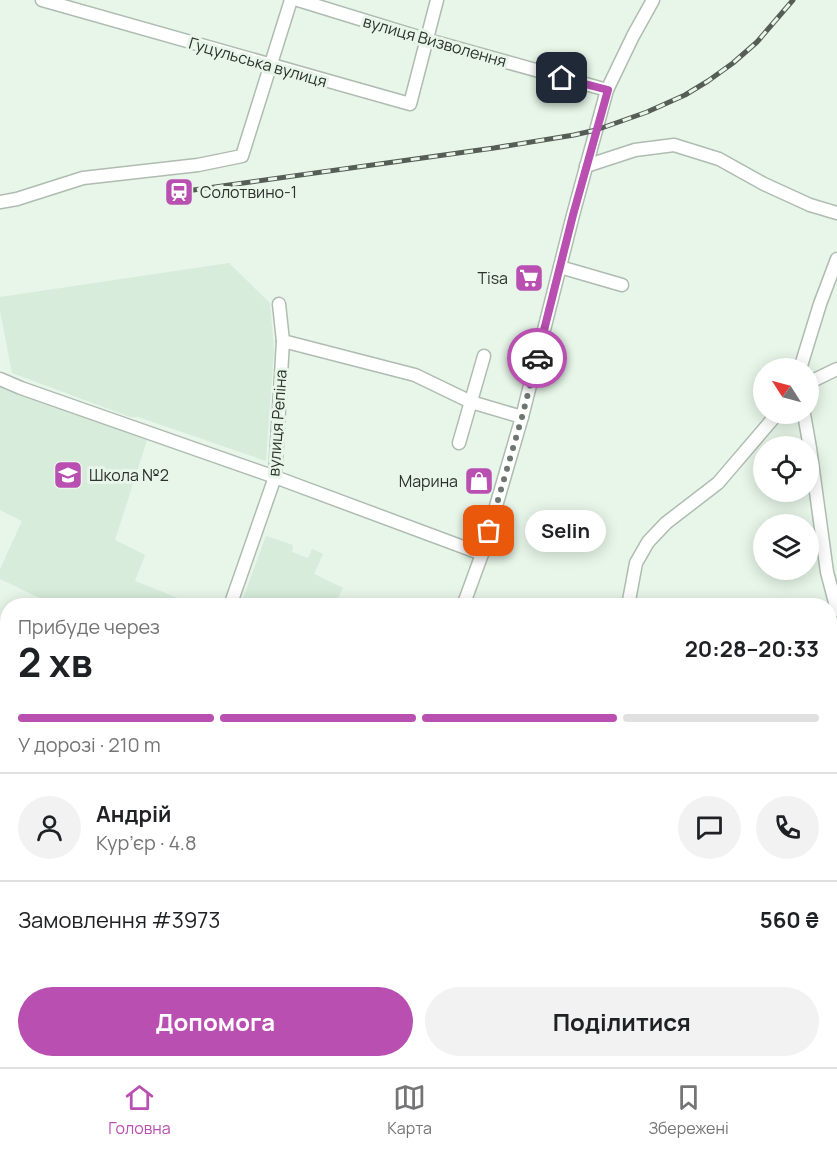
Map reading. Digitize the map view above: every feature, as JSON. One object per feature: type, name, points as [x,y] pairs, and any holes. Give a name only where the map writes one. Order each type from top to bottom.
[{"type":"street","name":"Гуцульська вулиця","points":[[42,0],[410,104],[428,40]]},
{"type":"street","points":[[0,202],[17,199],[83,178],[198,165],[242,156],[291,0]]},
{"type":"street","name":"вулиця Визволення","points":[[298,0],[428,40],[608,90]]},
{"type":"street","points":[[428,40],[437,0]]},
{"type":"street","points":[[465,598],[482,554],[522,417],[586,166],[608,90],[653,0]]},
{"type":"street","points":[[586,166],[635,150],[674,145],[719,159],[764,184],[810,205],[837,213]]},
{"type":"street","points":[[803,358],[837,259]]},
{"type":"street","points":[[560,267],[622,285]]},
{"type":"street","name":"вулиця Репіна","points":[[233,598],[275,477],[283,341],[279,304]]},
{"type":"street","points":[[283,341],[415,375],[471,402],[522,417]]},
{"type":"street","points":[[459,443],[484,356]]},
{"type":"street","points":[[819,378],[837,369]]},
{"type":"street","points":[[0,379],[482,554]]},
{"type":"street","points":[[629,598],[636,563],[648,542],[666,523],[718,483],[768,424]]},
{"type":"street","points":[[806,424],[827,572],[834,598]]},
{"type":"shaded area","points":[[229,263],[270,303],[274,350],[266,461],[138,417],[130,417],[12,373],[0,311],[0,297]]},
{"type":"shaded area","name":"Школа №2","points":[[0,386],[147,440],[115,540],[145,555],[135,581],[178,598],[39,598],[0,579],[0,569],[22,521],[0,510]]},
{"type":"shaded area","points":[[266,536],[293,545],[292,552],[308,558],[312,549],[323,554],[314,574],[343,588],[338,598],[243,598]]},
{"type":"railway","points":[[179,192],[494,148],[596,130],[647,112],[685,95],[708,81],[757,42],[793,0]]},
{"type":"way so far","points":[[489,531],[537,358]]},
{"type":"place","name":"Солотвино-1","points":[[179,192]]},
{"type":"place","name":"Tisa","points":[[529,278]]},
{"type":"place","name":"Школа №2","points":[[68,475]]},
{"type":"place","name":"Марина","points":[[479,481]]},
{"type":"place","name":"Selin","points":[[489,531]]},
{"type":"route","points":[[537,358],[573,215],[608,90],[562,78]]}]
